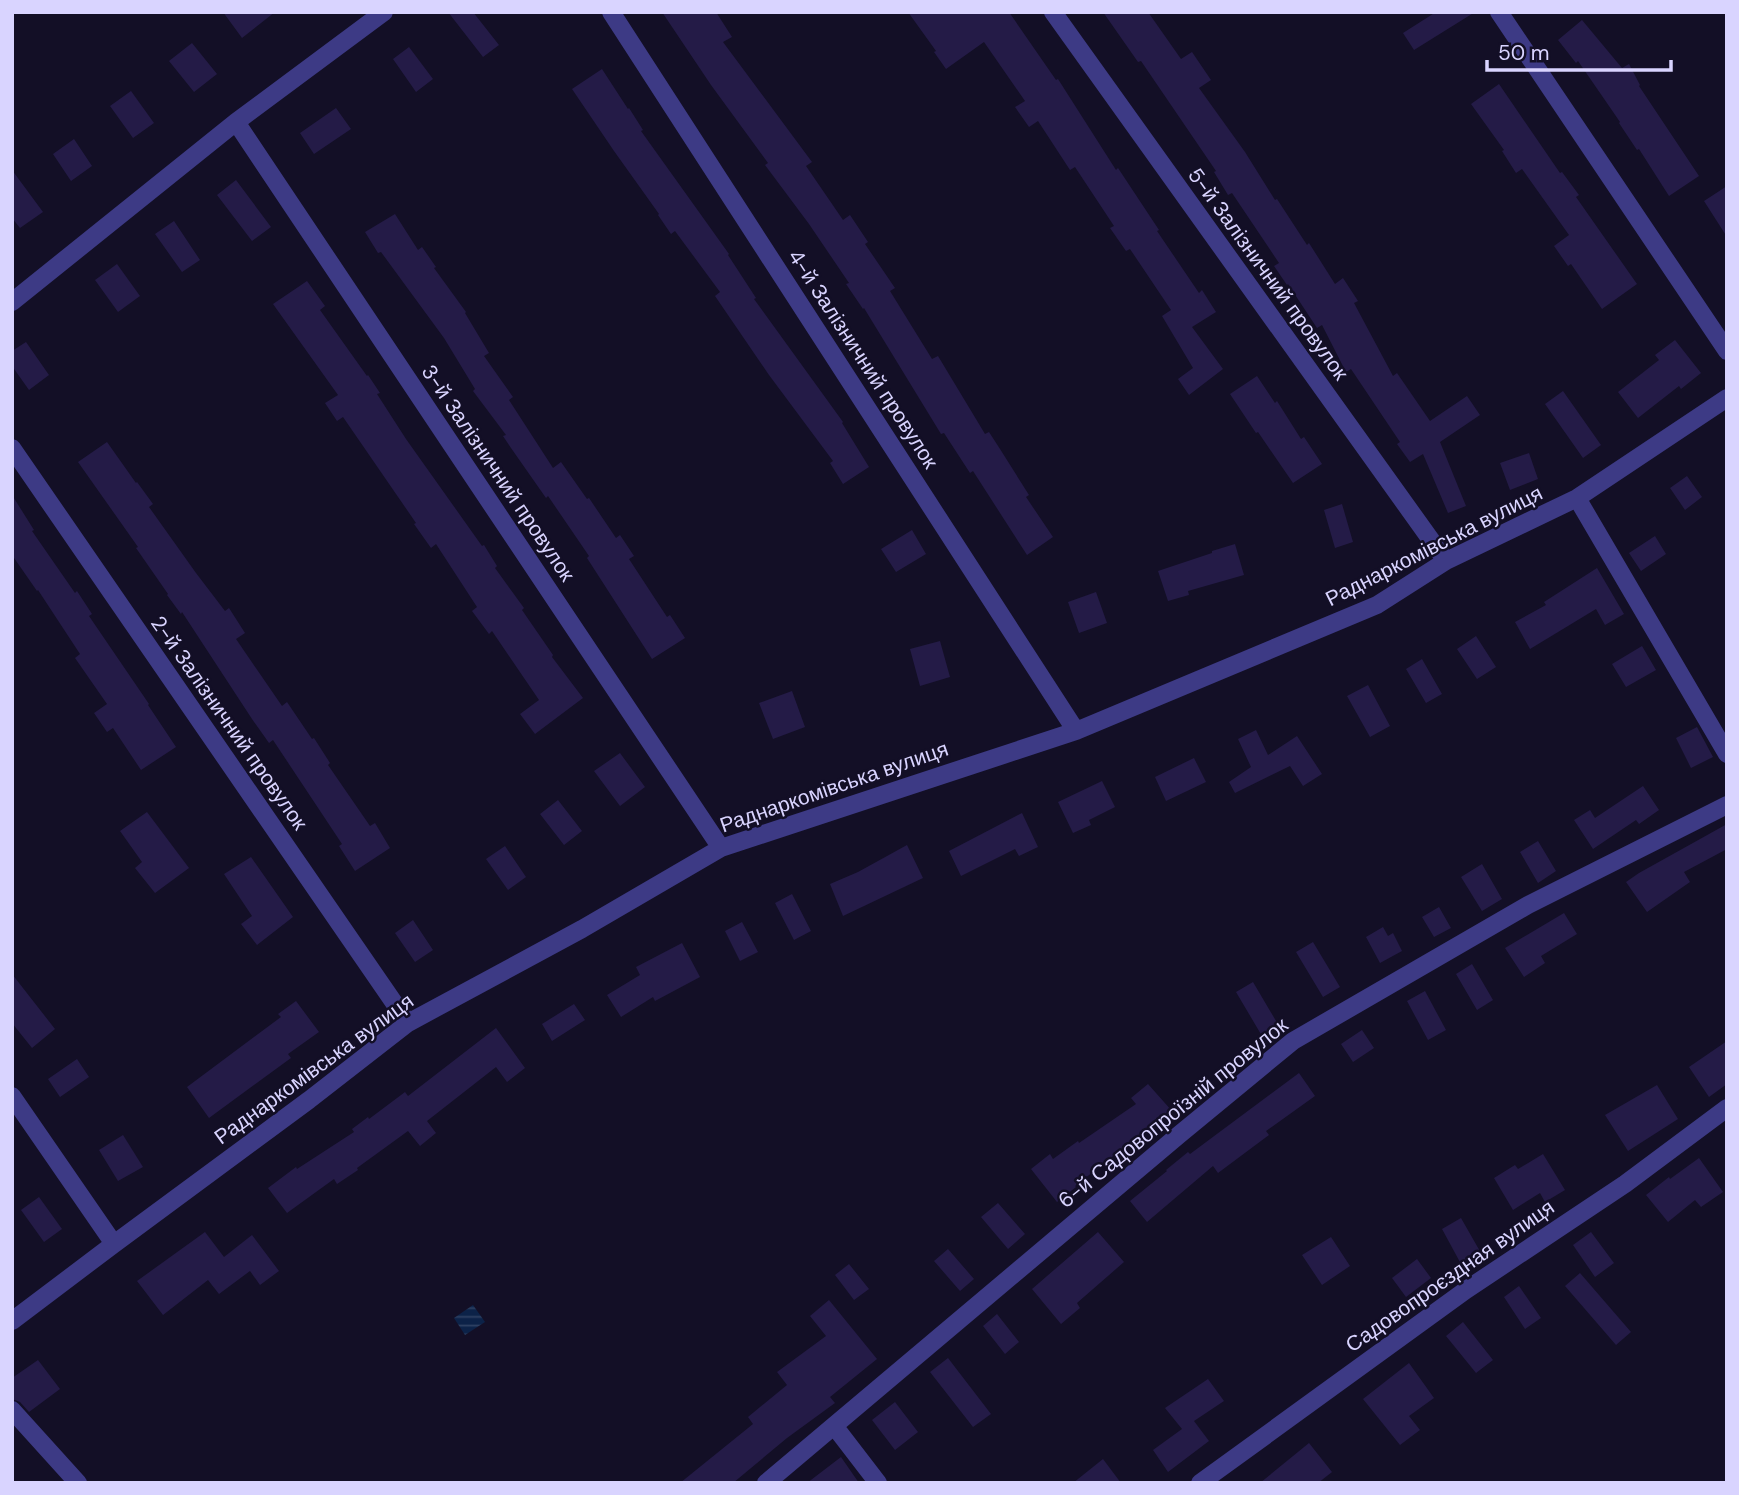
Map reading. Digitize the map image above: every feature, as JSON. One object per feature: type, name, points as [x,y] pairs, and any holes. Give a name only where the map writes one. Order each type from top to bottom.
[{"type":"street","points":[[12,302],[236,122],[384,12]]},
{"type":"street","name":"4-й Залізничний провулок","points":[[611,12],[1076,730]]},
{"type":"street","name":"5-й Залізничний провулок","points":[[1053,12],[1446,561]]},
{"type":"street","points":[[1499,12],[1727,351]]},
{"type":"street","name":"3-й Залізничний провулок","points":[[236,122],[721,848]]},
{"type":"street","name":"Раднаркомівська вулиця","points":[[12,1321],[408,1023],[582,929],[721,848],[1076,730],[1377,605],[1446,561],[1577,498],[1727,398]]},
{"type":"street","name":"2-й Залізничний провулок","points":[[12,448],[408,1023]]},
{"type":"street","points":[[1577,498],[1727,754]]},
{"type":"street","name":"6-й Садовопроїзній провулок","points":[[766,1483],[1293,1041],[1528,905],[1727,805]]},
{"type":"street","points":[[12,1096],[114,1244]]},
{"type":"street","name":"Садовопроєздная вулиця","points":[[1200,1483],[1466,1290],[1625,1184],[1727,1108]]},
{"type":"street","points":[[12,1410],[78,1483]]},
{"type":"street","points":[[835,1427],[878,1483]]},
{"type":"water","points":[[473,1305],[485,1322],[465,1335],[454,1318]]},
{"type":"building","points":[[223,12],[275,12],[242,38]]},
{"type":"building","points":[[448,12],[473,12],[499,45],[483,57]]},
{"type":"building","points":[[662,12],[716,12],[732,37],[723,42],[812,162],[806,166],[843,220],[850,215],[868,242],[865,244],[895,288],[890,291],[932,359],[938,356],[985,434],[989,432],[1000,449],[1029,495],[1026,497],[1053,537],[1027,555],[973,471],[970,473],[944,433],[941,434],[864,308],[846,284],[849,283],[765,165],[768,163]]},
{"type":"building","points":[[908,12],[1009,12],[1056,80],[1058,79],[1199,293],[1202,290],[1216,312],[1192,327],[1223,369],[1189,395],[1178,379],[1193,368],[1162,316],[1171,310],[1130,249],[1126,251],[1110,228],[1114,226],[1075,167],[1070,170],[1038,121],[1029,127],[1015,107],[1025,101],[984,42],[946,69]]},
{"type":"building","points":[[1103,12],[1148,12],[1181,59],[1192,52],[1211,80],[1199,88],[1335,284],[1343,278],[1358,301],[1354,303],[1393,376],[1397,373],[1430,421],[1467,396],[1480,415],[1440,442],[1466,506],[1448,513],[1423,454],[1410,462],[1397,444],[1400,442],[1351,369],[1346,372],[1322,325],[1317,328],[1274,266],[1279,263],[1232,193],[1228,195],[1214,172],[1216,171],[1141,61],[1138,62]]},
{"type":"building","points":[[1436,12],[1475,12],[1414,50],[1403,33]]},
{"type":"building","points":[[1582,20],[1622,68],[1629,64],[1639,86],[1699,176],[1669,196],[1578,61],[1576,63],[1558,40]]},
{"type":"building","points":[[192,43],[217,74],[194,92],[169,61]]},
{"type":"building","points":[[409,47],[433,79],[416,92],[393,59]]},
{"type":"building","points":[[602,69],[643,130],[641,131],[729,254],[756,298],[754,299],[843,422],[869,467],[843,484],[830,463],[833,461],[715,296],[720,292],[675,231],[671,234],[572,89]]},
{"type":"building","points":[[1499,84],[1560,173],[1562,172],[1579,195],[1576,197],[1637,284],[1602,309],[1571,264],[1568,266],[1554,246],[1569,235],[1522,169],[1516,173],[1502,151],[1504,150],[1471,104]]},
{"type":"building","points":[[131,91],[154,123],[133,138],[110,106]]},
{"type":"building","points":[[336,108],[351,129],[314,154],[300,133]]},
{"type":"building","points":[[74,139],[92,166],[71,181],[53,154]]},
{"type":"building","points":[[12,170],[43,212],[20,228],[12,218]]},
{"type":"building","points":[[236,180],[271,227],[252,241],[217,195]]},
{"type":"building","points":[[1727,186],[1727,237],[1704,201]]},
{"type":"building","points":[[395,214],[418,250],[422,247],[466,312],[489,353],[484,356],[513,397],[509,400],[553,468],[561,462],[616,538],[620,535],[634,556],[629,559],[667,617],[670,615],[685,638],[652,659],[587,558],[589,556],[473,391],[475,389],[444,338],[381,252],[378,253],[365,232]]},
{"type":"building","points":[[174,221],[200,260],[182,272],[155,234]]},
{"type":"building","points":[[117,264],[140,296],[118,312],[95,280]]},
{"type":"building","points":[[307,281],[325,306],[320,310],[380,393],[377,394],[406,439],[482,546],[484,545],[497,566],[495,568],[524,608],[522,610],[552,657],[583,698],[535,734],[520,714],[539,700],[492,631],[489,634],[472,611],[477,607],[436,544],[431,548],[343,417],[337,421],[325,403],[338,395],[273,304]]},
{"type":"building","points":[[1675,340],[1701,373],[1681,389],[1679,386],[1638,418],[1618,392],[1659,360],[1655,355]]},
{"type":"building","points":[[26,342],[49,375],[29,390],[12,366],[12,351]]},
{"type":"building","points":[[1257,376],[1322,464],[1293,483],[1230,394]]},
{"type":"building","points":[[1563,391],[1601,445],[1583,458],[1545,404]]},
{"type":"building","points":[[107,442],[153,504],[149,507],[196,573],[225,611],[229,608],[245,633],[236,639],[282,706],[287,702],[312,739],[314,738],[330,763],[328,765],[370,826],[375,823],[390,848],[355,871],[339,846],[342,844],[273,740],[269,743],[252,719],[78,462]]},
{"type":"building","points":[[1529,453],[1538,479],[1510,490],[1500,463]]},
{"type":"building","points":[[1687,476],[1702,497],[1685,510],[1670,488]]},
{"type":"building","points":[[12,495],[34,530],[32,531],[75,593],[77,591],[92,614],[89,616],[176,747],[141,770],[113,728],[107,732],[94,713],[107,704],[75,658],[80,654],[12,555]]},
{"type":"building","points":[[1342,504],[1353,542],[1335,548],[1324,510]]},
{"type":"building","points":[[912,530],[926,554],[896,572],[881,549]]},
{"type":"building","points":[[1655,536],[1666,554],[1641,571],[1629,553]]},
{"type":"building","points":[[1235,544],[1244,575],[1188,591],[1189,595],[1168,601],[1158,571]]},
{"type":"building","points":[[1597,568],[1624,614],[1605,625],[1596,609],[1530,649],[1515,622],[1546,605],[1544,602]]},
{"type":"building","points":[[1096,592],[1107,623],[1079,633],[1068,602]]},
{"type":"building","points":[[1476,636],[1496,667],[1477,679],[1457,649]]},
{"type":"building","points":[[940,641],[950,677],[920,686],[910,649]]},
{"type":"building","points":[[1642,646],[1656,670],[1626,687],[1612,664]]},
{"type":"building","points":[[1422,659],[1442,694],[1426,703],[1406,669]]},
{"type":"building","points":[[1368,685],[1390,726],[1370,737],[1347,696]]},
{"type":"building","points":[[792,691],[805,727],[773,739],[759,703]]},
{"type":"building","points":[[1697,727],[1713,757],[1691,768],[1676,738]]},
{"type":"building","points":[[1256,730],[1268,755],[1297,736],[1322,774],[1303,786],[1290,766],[1235,793],[1229,782],[1251,767],[1238,739]]},
{"type":"building","points":[[620,753],[645,787],[620,806],[594,771]]},
{"type":"building","points":[[1194,758],[1206,782],[1166,801],[1155,777]]},
{"type":"building","points":[[1102,781],[1115,807],[1089,820],[1091,825],[1073,833],[1058,802]]},
{"type":"building","points":[[1643,786],[1659,810],[1639,824],[1636,820],[1593,849],[1574,820],[1590,810],[1595,818]]},
{"type":"building","points":[[558,800],[582,831],[564,845],[540,814]]},
{"type":"building","points":[[147,812],[189,868],[155,893],[135,868],[142,862],[120,831]]},
{"type":"building","points":[[1022,813],[1038,847],[1019,856],[1015,849],[961,876],[949,851]]},
{"type":"building","points":[[1727,824],[1727,849],[1684,872],[1690,882],[1647,912],[1626,882]]},
{"type":"building","points":[[1538,841],[1556,871],[1538,883],[1520,852]]},
{"type":"building","points":[[907,845],[923,878],[843,916],[830,884]]},
{"type":"building","points":[[505,846],[526,877],[508,890],[486,859]]},
{"type":"building","points":[[251,857],[293,917],[257,945],[241,924],[252,916],[224,874]]},
{"type":"building","points":[[1482,864],[1502,899],[1482,911],[1461,877]]},
{"type":"building","points":[[792,894],[811,931],[794,940],[775,903]]},
{"type":"building","points":[[1439,907],[1451,928],[1434,937],[1422,917]]},
{"type":"building","points":[[1564,913],[1577,934],[1541,956],[1545,963],[1524,977],[1505,948]]},
{"type":"building","points":[[413,920],[433,950],[415,962],[395,933]]},
{"type":"building","points":[[742,922],[758,952],[740,961],[725,931]]},
{"type":"building","points":[[1383,927],[1388,936],[1393,933],[1402,951],[1380,963],[1366,937]]},
{"type":"building","points":[[1313,942],[1340,987],[1323,997],[1296,952]]},
{"type":"building","points":[[682,943],[700,977],[655,1001],[653,997],[621,1017],[607,995],[640,975],[636,967]]},
{"type":"building","points":[[1472,964],[1493,1000],[1477,1010],[1456,974]]},
{"type":"building","points":[[12,974],[55,1029],[32,1048],[12,1023]]},
{"type":"building","points":[[1253,982],[1279,1026],[1262,1036],[1236,992]]},
{"type":"building","points":[[1425,991],[1446,1030],[1428,1040],[1407,1001]]},
{"type":"building","points":[[296,1001],[319,1032],[288,1054],[291,1058],[209,1118],[187,1087],[281,1017],[278,1014]]},
{"type":"building","points":[[574,1004],[585,1020],[552,1041],[542,1024]]},
{"type":"building","points":[[496,1028],[525,1068],[507,1082],[496,1067],[427,1121],[436,1133],[420,1146],[408,1131],[357,1168],[358,1170],[337,1184],[334,1179],[287,1213],[268,1188],[296,1167],[297,1169],[354,1132],[352,1129],[405,1092],[408,1096]]},
{"type":"building","points":[[1362,1030],[1374,1048],[1353,1062],[1341,1044]]},
{"type":"building","points":[[1727,1041],[1727,1084],[1709,1097],[1689,1067]]},
{"type":"building","points":[[77,1059],[89,1077],[60,1097],[48,1079]]},
{"type":"building","points":[[1299,1073],[1315,1096],[1266,1131],[1269,1135],[1218,1173],[1213,1166],[1147,1222],[1130,1201],[1188,1152],[1190,1154]]},
{"type":"building","points":[[1148,1084],[1172,1111],[1144,1135],[1097,1167],[1057,1202],[1031,1169],[1050,1154],[1053,1159],[1078,1141],[1079,1143],[1136,1104],[1131,1098]]},
{"type":"building","points":[[1657,1085],[1678,1119],[1628,1151],[1605,1115]]},
{"type":"building","points":[[123,1135],[143,1167],[118,1181],[99,1150]]},
{"type":"building","points":[[1543,1154],[1565,1190],[1545,1202],[1540,1193],[1513,1210],[1494,1178],[1515,1165],[1518,1169]]},
{"type":"building","points":[[1699,1158],[1723,1192],[1701,1207],[1695,1200],[1668,1222],[1646,1195]]},
{"type":"building","points":[[39,1197],[62,1229],[44,1242],[21,1210]]},
{"type":"building","points":[[998,1203],[1025,1234],[1008,1249],[981,1217]]},
{"type":"building","points":[[1461,1218],[1481,1253],[1461,1264],[1442,1229]]},
{"type":"building","points":[[205,1232],[224,1257],[252,1235],[279,1271],[260,1285],[250,1271],[219,1294],[208,1280],[163,1315],[137,1281]]},
{"type":"building","points":[[1098,1232],[1124,1262],[1077,1303],[1080,1308],[1061,1324],[1032,1289]]},
{"type":"building","points":[[1591,1232],[1614,1263],[1595,1277],[1573,1245]]},
{"type":"building","points":[[1331,1237],[1350,1266],[1322,1285],[1302,1255]]},
{"type":"building","points":[[948,1249],[974,1279],[960,1291],[934,1261]]},
{"type":"building","points":[[1417,1259],[1431,1278],[1406,1297],[1392,1278]]},
{"type":"building","points":[[849,1264],[869,1289],[854,1300],[835,1275]]},
{"type":"building","points":[[1580,1273],[1631,1332],[1616,1345],[1565,1286]]},
{"type":"building","points":[[1519,1286],[1541,1318],[1525,1329],[1504,1297]]},
{"type":"building","points":[[829,1300],[877,1359],[830,1397],[835,1403],[733,1483],[680,1483],[753,1424],[748,1417],[787,1385],[777,1372],[826,1336],[810,1316]]},
{"type":"building","points":[[997,1314],[1019,1342],[1005,1354],[983,1326]]},
{"type":"building","points":[[1463,1322],[1493,1360],[1476,1373],[1446,1336]]},
{"type":"building","points":[[948,1358],[991,1414],[973,1427],[930,1372]]},
{"type":"building","points":[[38,1360],[60,1389],[29,1412],[20,1402],[12,1399],[12,1378]]},
{"type":"building","points":[[1409,1363],[1434,1398],[1409,1416],[1420,1430],[1400,1445],[1363,1399]]},
{"type":"building","points":[[1208,1379],[1224,1401],[1194,1421],[1209,1441],[1168,1472],[1153,1450],[1182,1429],[1165,1408]]},
{"type":"building","points":[[895,1402],[918,1432],[895,1450],[872,1420]]},
{"type":"building","points":[[1309,1443],[1332,1472],[1318,1483],[1260,1483]]},
{"type":"building","points":[[841,1457],[859,1483],[807,1483]]},
{"type":"building","points":[[1103,1459],[1121,1483],[1073,1483]]}]
